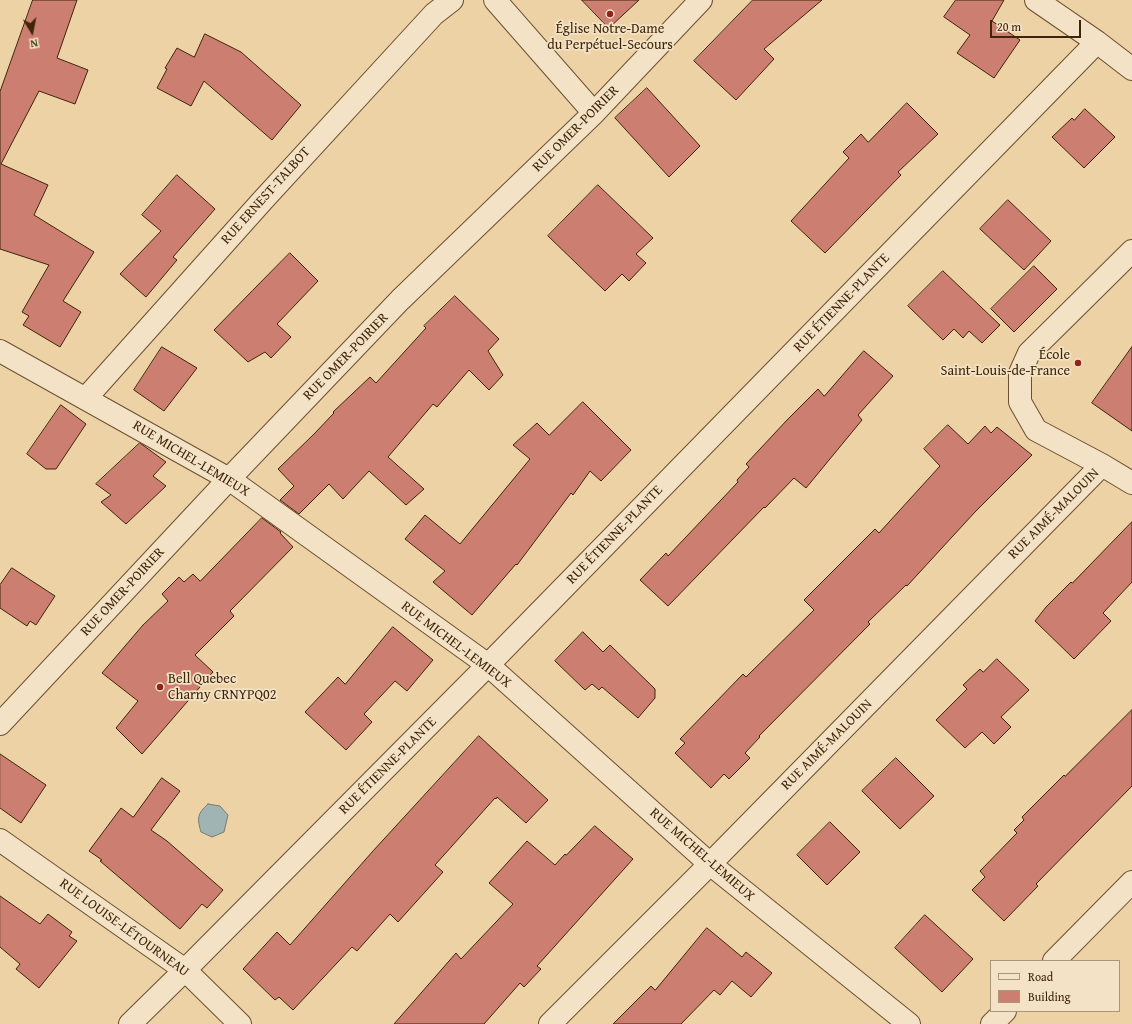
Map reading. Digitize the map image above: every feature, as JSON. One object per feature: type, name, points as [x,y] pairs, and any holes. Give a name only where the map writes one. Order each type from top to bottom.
[{"type":"street","name":"RUE ERNEST-TALBOT","points":[[86,398],[268,194],[434,14],[452,0]]},
{"type":"street","points":[[495,0],[594,113]]},
{"type":"street","name":"RUE OMER-POIRIER","points":[[0,724],[229,479],[400,300],[594,113],[701,0]]},
{"type":"street","points":[[1036,0],[1132,68]]},
{"type":"street","name":"RUE ÉTIENNE-PLANTE","points":[[130,1024],[488,665],[1097,42]]},
{"type":"street","points":[[1132,251],[1030,353],[1020,373],[1020,402],[1036,430],[1102,465],[1132,483]]},
{"type":"street","name":"RUE MICHEL-LEMIEUX","points":[[0,351],[229,479],[488,665],[710,864],[909,1024]]},
{"type":"street","name":"RUE AIMÉ-MALOUIN","points":[[550,1024],[710,864],[1102,465]]},
{"type":"street","name":"RUE LOUISE-LÉTOURNEAU","points":[[0,840],[185,970],[240,1024]]},
{"type":"street","points":[[1055,960],[1132,882]]},
{"type":"street","points":[[992,1024],[1004,1012]]},
{"type":"shaded area","points":[[208,804],[220,806],[228,815],[224,832],[212,837],[201,832],[199,823],[199,816]]},
{"type":"building","points":[[33,0],[77,0],[57,58],[88,70],[75,104],[39,91],[1,164],[48,185],[34,215],[94,252],[63,301],[81,312],[60,347],[23,325],[29,316],[22,312],[49,265],[0,249],[0,92]]},
{"type":"building","name":"Église Notre-Dame du Perpétuel-Secours","points":[[582,0],[639,0],[609,28]]},
{"type":"building","points":[[753,0],[822,0],[764,49],[774,59],[736,100],[694,61]]},
{"type":"building","points":[[956,0],[1004,0],[992,21],[1020,40],[994,78],[957,53],[970,35],[944,17]]},
{"type":"building","points":[[205,34],[241,52],[301,105],[272,140],[204,81],[191,106],[157,88],[167,69],[165,68],[177,48],[194,57]]},
{"type":"building","points":[[647,88],[700,146],[669,177],[615,118]]},
{"type":"building","points":[[907,103],[938,134],[898,172],[901,175],[825,253],[791,221],[849,158],[843,152],[861,134],[868,142]]},
{"type":"building","points":[[1085,109],[1115,137],[1084,168],[1052,137],[1072,118],[1074,120]]},
{"type":"building","points":[[177,175],[215,209],[173,257],[177,260],[146,297],[120,274],[161,231],[142,215]]},
{"type":"building","points":[[598,185],[653,238],[636,254],[646,263],[629,281],[622,274],[605,291],[548,236]]},
{"type":"building","points":[[1008,200],[1051,241],[1024,270],[980,229]]},
{"type":"building","points":[[290,253],[318,281],[277,324],[291,337],[271,358],[265,352],[248,362],[214,330]]},
{"type":"building","points":[[1034,266],[1057,289],[1014,332],[991,309]]},
{"type":"building","points":[[943,271],[1000,325],[982,343],[969,331],[963,338],[954,329],[943,340],[908,306]]},
{"type":"building","points":[[455,296],[499,339],[488,351],[503,375],[489,390],[469,370],[437,407],[433,404],[388,457],[424,489],[406,505],[369,471],[343,499],[329,484],[299,514],[280,500],[294,486],[278,469],[314,434],[334,413],[333,412],[370,377],[376,383],[426,328],[424,326]]},
{"type":"building","points":[[162,347],[197,368],[164,411],[134,390]]},
{"type":"building","points":[[1132,347],[1132,431],[1092,403]]},
{"type":"building","points":[[864,351],[893,376],[858,415],[862,420],[806,488],[794,478],[668,606],[640,580],[666,553],[668,556],[738,482],[737,480],[749,467],[746,464],[787,420],[818,389],[824,396]]},
{"type":"building","points":[[583,402],[631,450],[601,481],[590,471],[573,495],[571,493],[517,565],[516,564],[472,615],[433,582],[445,571],[405,539],[425,515],[460,544],[530,459],[513,445],[537,423],[549,435]]},
{"type":"building","points":[[61,405],[86,424],[56,469],[46,469],[27,454]]},
{"type":"building","points":[[948,425],[968,444],[985,426],[991,433],[997,427],[1032,455],[975,512],[907,586],[906,585],[868,622],[870,624],[759,736],[760,737],[745,753],[750,758],[729,779],[724,774],[711,788],[675,753],[685,743],[680,739],[743,674],[746,677],[814,610],[804,600],[875,529],[879,533],[940,466],[924,449]]},
{"type":"building","points":[[140,443],[166,462],[153,476],[166,486],[126,524],[101,502],[111,495],[96,484]]},
{"type":"building","points":[[262,518],[281,532],[280,533],[293,547],[230,611],[234,616],[195,655],[213,672],[142,754],[116,728],[138,701],[102,673],[143,625],[168,601],[162,594],[179,577],[184,582],[193,574],[200,581]]},
{"type":"building","points":[[1132,522],[1132,582],[1103,613],[1111,621],[1074,659],[1035,621],[1046,607],[1071,582],[1072,583]]},
{"type":"building","points":[[12,568],[55,596],[36,625],[30,621],[27,626],[0,608],[0,585]]},
{"type":"building","points":[[393,627],[433,660],[407,691],[395,681],[364,714],[372,722],[346,750],[305,712],[338,677],[345,684]]},
{"type":"building","points":[[583,632],[603,652],[610,645],[655,689],[655,698],[638,718],[602,687],[599,690],[592,684],[585,690],[555,661]]},
{"type":"building","points":[[997,659],[1029,690],[1001,717],[1011,727],[994,744],[982,732],[965,748],[936,720],[967,689],[963,685],[980,669],[983,672]]},
{"type":"building","points":[[1132,710],[1132,786],[1036,884],[1038,886],[1004,921],[972,890],[985,877],[980,871],[1017,833],[1014,830],[1024,820],[1022,817]]},
{"type":"building","points":[[479,736],[548,800],[526,823],[497,797],[496,799],[495,798],[435,865],[443,872],[398,922],[390,914],[357,951],[352,947],[293,1010],[279,997],[275,1000],[243,969],[277,932],[290,945],[373,851]]},
{"type":"building","points":[[0,754],[46,785],[21,823],[0,808]]},
{"type":"building","points":[[896,758],[934,796],[900,829],[862,791]]},
{"type":"building","points":[[162,778],[180,791],[151,830],[167,841],[223,890],[207,908],[202,904],[180,929],[100,861],[102,860],[89,851],[121,808],[133,817]]},
{"type":"building","points":[[830,822],[860,852],[827,885],[797,855]]},
{"type":"building","points":[[595,826],[633,859],[537,966],[541,969],[524,987],[520,983],[484,1024],[394,1024],[456,953],[461,959],[513,904],[489,883],[527,841],[555,865]]},
{"type":"building","points":[[0,896],[40,924],[48,914],[72,932],[69,936],[77,941],[39,988],[16,969],[20,964],[0,947]]},
{"type":"building","points":[[925,915],[973,959],[942,992],[895,948]]},
{"type":"building","points":[[707,928],[742,957],[746,952],[772,973],[751,997],[732,981],[720,995],[714,990],[681,1024],[613,1024],[651,986],[655,990]]},
{"type":"place","name":"Église Notre-Dame du Perpétuel-Secours","points":[[610,14]]},
{"type":"place","name":"École Saint-Louis-de-France","points":[[1078,363]]},
{"type":"place","name":"Bell Quebec Charny CRNYPQ02","points":[[160,687]]}]
